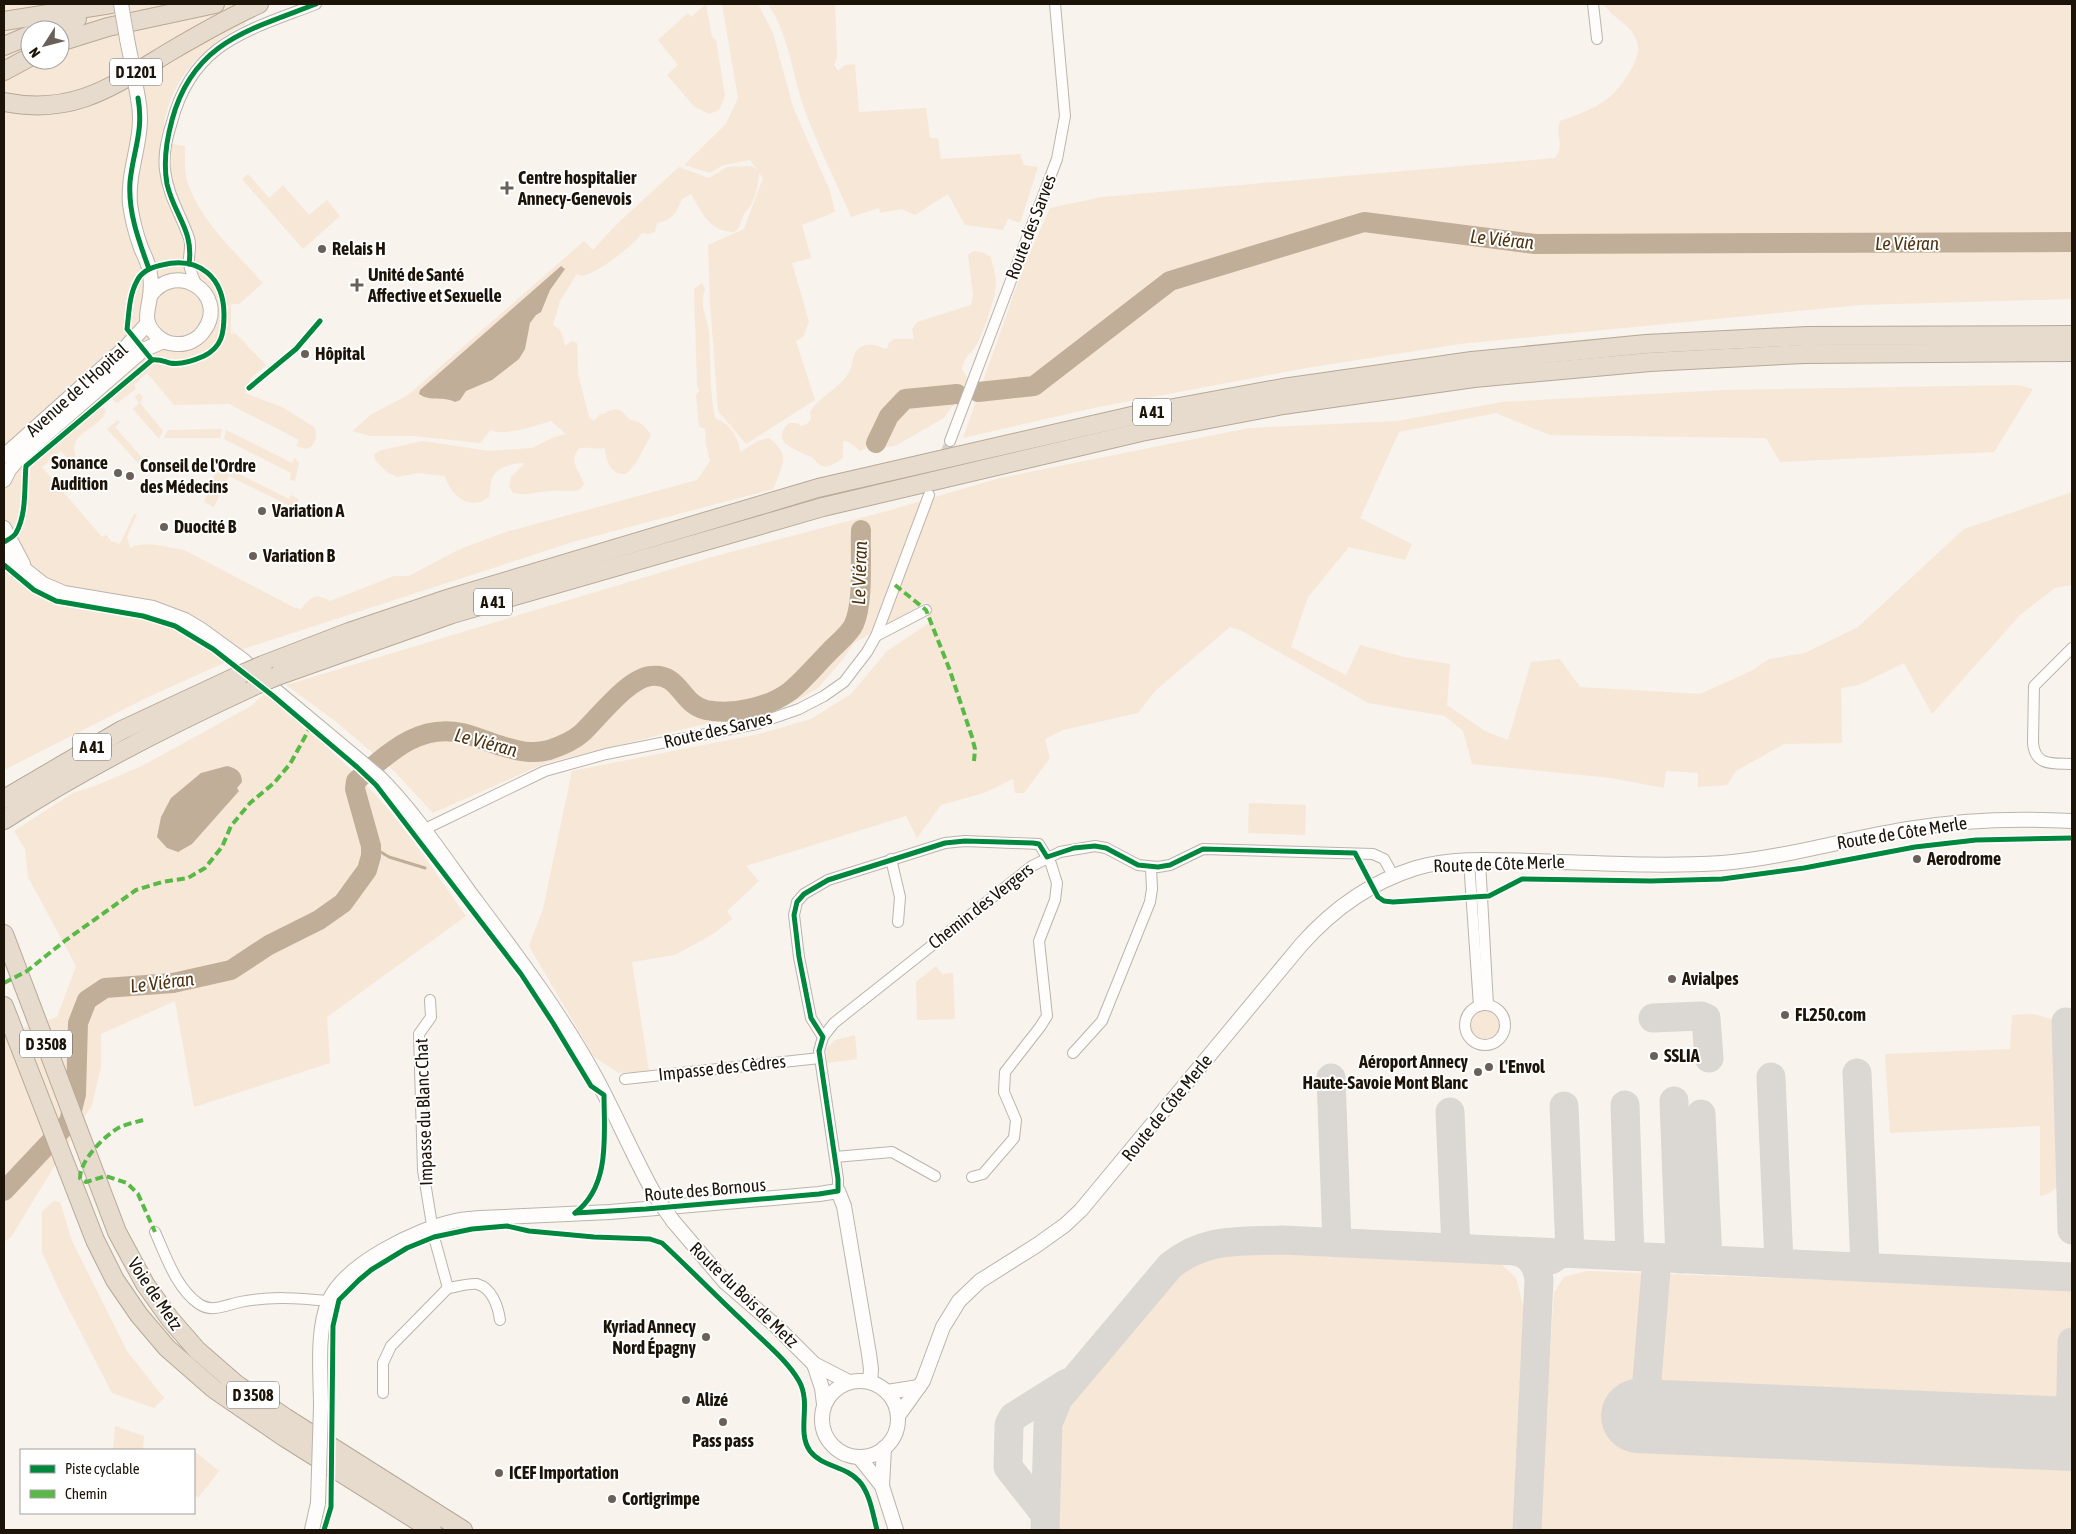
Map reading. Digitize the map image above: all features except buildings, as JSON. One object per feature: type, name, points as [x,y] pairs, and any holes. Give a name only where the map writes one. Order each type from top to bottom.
[{"type":"highway","points":[[4,21],[111,4]]},
{"type":"highway","points":[[70,22],[128,4]]},
{"type":"highway","points":[[70,39],[108,26],[215,4]]},
{"type":"highway","name":"D 1201","points":[[4,102],[40,106],[78,100],[100,93],[207,30],[258,4]]},
{"type":"highway","points":[[4,46],[20,39]]},
{"type":"highway","points":[[4,71],[20,62]]},
{"type":"highway","name":"A 41","points":[[8,795],[122,730],[242,674],[349,632],[450,598],[818,488],[1136,414],[1283,388],[1472,361],[1646,344],[1807,336],[2072,335]]},
{"type":"highway","name":"A 41","points":[[4,820],[140,740],[277,676],[452,614],[823,507],[1132,434],[1283,405],[1474,378],[1650,362],[1814,354],[2072,352]]},
{"type":"highway","name":"Voie de Metz","points":[[5,936],[121,1241],[146,1284],[178,1330],[197,1350],[236,1384],[462,1530]]},
{"type":"highway","name":"Voie de Metz","points":[[4,1006],[82,1209],[105,1261],[126,1298],[153,1332],[183,1362],[232,1402],[432,1530]]},
{"type":"main road","points":[[120,4],[138,98],[141,128],[130,184],[130,204],[138,237],[150,269],[150,296],[147,305],[148,323],[152,330],[164,341],[177,344],[199,337],[210,318],[209,303],[204,292],[185,281],[171,280],[150,269]]},
{"type":"main road","points":[[150,296],[155,290],[171,280]]},
{"type":"main road","name":"Avenue de l'Hopital","points":[[4,456],[127,346],[148,323]]},
{"type":"main road","name":"Avenue de l'Hopital","points":[[4,480],[9,470],[19,458],[142,350],[164,341]]},
{"type":"main road","name":"Route du Bois de Metz","points":[[4,528],[26,569]]},
{"type":"main road","name":"Route du Bois de Metz","points":[[4,553],[43,584],[64,593],[153,608],[185,620],[244,661],[276,691],[379,776],[423,830],[559,1016],[596,1079],[638,1164],[673,1221],[725,1282],[777,1327],[814,1364],[849,1382]]},
{"type":"main road","name":"Route de Côte Merle","points":[[898,1416],[926,1375],[950,1313],[969,1291],[988,1275],[1050,1236],[1081,1210],[1316,929],[1356,896],[1394,877],[1428,866],[1474,861],[1639,864],[1722,863],[1764,857],[1909,828],[1975,821],[2042,819],[2072,821]]},
{"type":"main road","points":[[838,1190],[844,1206],[869,1354],[870,1382]]},
{"type":"main road","name":"Route des Bornous","points":[[312,1530],[318,1503],[322,1407],[321,1341],[328,1301],[346,1278],[368,1260],[386,1249],[432,1228],[455,1221],[637,1210],[819,1194],[838,1190]]},
{"type":"main road","name":"Route du Bois de Metz","points":[[814,1364],[822,1388],[824,1404]]},
{"type":"main road","points":[[861,1380],[870,1382],[887,1392],[896,1407],[898,1416],[894,1434],[884,1448],[868,1456],[847,1455],[836,1449],[828,1440],[822,1422],[824,1404],[830,1394],[849,1382],[861,1380]]},
{"type":"main road","points":[[887,1392],[919,1387]]},
{"type":"main road","points":[[884,1448],[882,1486],[896,1530]]},
{"type":"main road","points":[[859,1457],[882,1486]]},
{"type":"street","points":[[196,286],[189,264],[191,250],[189,238],[171,197],[164,161],[169,132],[182,92],[202,62],[222,45],[249,30],[316,4]]},
{"type":"street","name":"Route des Sarves","points":[[950,441],[1057,159],[1065,116],[1055,4]]},
{"type":"street","points":[[1593,4],[1598,39]]},
{"type":"street","points":[[171,280],[189,264]]},
{"type":"street","name":"Route des Sarves","points":[[423,830],[545,771],[606,754],[756,724],[799,709],[824,696],[844,682],[867,652],[876,636],[929,495]]},
{"type":"street","points":[[876,636],[926,610]]},
{"type":"street","points":[[2072,648],[2034,686],[2033,743],[2034,752],[2043,761],[2072,764]]},
{"type":"street","points":[[838,1190],[820,1058],[820,1046],[823,1037],[811,1018],[802,977],[795,923],[795,908],[800,898],[820,883],[892,859],[954,842],[1036,843],[1047,857],[1074,848],[1089,846],[1106,848],[1131,862],[1151,867],[1170,865],[1203,849],[1372,854],[1381,857],[1387,863],[1394,877]]},
{"type":"street","name":"Chemin des Vergers","points":[[823,1037],[834,1023],[979,906],[1047,857],[1056,876],[1057,889],[1055,900],[1039,941],[1046,1016],[1040,1027],[1005,1072],[1004,1092],[1016,1120],[1014,1138],[983,1174],[972,1177]]},
{"type":"street","points":[[892,859],[900,897],[898,922]]},
{"type":"street","points":[[1474,861],[1484,1005]]},
{"type":"street","points":[[1073,1053],[1102,1021],[1150,902],[1152,889],[1151,867]]},
{"type":"street","name":"Impasse du Blanc Chat","points":[[430,1000],[431,1017],[419,1034],[423,1170],[432,1228],[448,1288]]},
{"type":"street","name":"Impasse des Cèdres","points":[[625,1079],[820,1058]]},
{"type":"street","points":[[835,1157],[892,1152],[935,1176]]},
{"type":"street","points":[[155,1232],[175,1276],[200,1305],[211,1309],[240,1301],[290,1297],[328,1301]]},
{"type":"street","points":[[384,1393],[383,1363],[392,1346],[448,1288],[476,1284],[488,1291],[498,1306],[500,1320]]},
{"type":"shaded area","points":[[4,4],[239,4],[246,24],[221,38],[199,56],[190,67],[182,78],[169,104],[160,142],[185,146],[187,181],[193,196],[220,236],[263,283],[239,304],[231,304],[231,333],[236,334],[266,365],[251,378],[245,393],[282,407],[314,427],[315,439],[307,449],[296,446],[299,440],[229,404],[174,405],[147,373],[134,385],[136,389],[117,403],[112,399],[103,407],[106,410],[103,417],[80,436],[76,442],[74,449],[76,458],[71,462],[61,451],[42,467],[102,537],[106,535],[111,541],[120,544],[134,514],[137,514],[127,537],[130,548],[150,544],[186,551],[295,608],[301,609],[316,596],[330,601],[394,576],[409,576],[458,550],[506,532],[697,480],[710,461],[705,429],[699,426],[696,395],[699,391],[697,385],[694,289],[702,283],[705,288],[703,305],[709,333],[711,386],[715,418],[725,423],[732,431],[738,441],[740,452],[758,441],[769,438],[778,446],[783,458],[773,489],[576,541],[246,648],[226,662],[146,698],[4,770]]},
{"type":"shaded area","points":[[706,4],[712,37],[716,40],[725,96],[719,110],[709,114],[694,106],[667,75],[678,65],[658,40],[688,13],[691,17]]},
{"type":"shaded area","points":[[722,4],[758,4],[773,33],[793,107],[830,191],[835,212],[802,225],[811,258],[792,263],[809,322],[803,337],[796,341],[815,400],[746,444],[718,411],[708,245],[744,229],[763,178],[759,173],[752,203],[744,214],[739,227],[734,232],[718,229],[712,225],[691,194],[682,199],[676,212],[670,218],[657,223],[655,232],[642,233],[623,252],[598,269],[582,276],[577,274],[560,301],[553,325],[563,336],[565,346],[572,341],[577,343],[578,374],[589,417],[594,421],[600,414],[619,410],[630,420],[642,424],[651,435],[636,463],[626,474],[616,472],[610,466],[605,448],[581,448],[578,449],[574,458],[584,484],[579,490],[527,494],[513,493],[509,486],[511,477],[525,463],[520,463],[510,465],[496,472],[491,481],[489,497],[475,503],[468,502],[456,495],[445,476],[418,473],[397,477],[387,472],[375,460],[374,454],[382,450],[423,441],[489,451],[532,448],[554,437],[566,434],[551,421],[512,431],[496,432],[491,430],[480,443],[413,436],[371,436],[352,431],[372,414],[408,395],[584,241],[593,250],[617,224],[679,167],[709,178],[727,167],[752,166],[758,171],[750,160],[723,165],[710,173],[684,165],[726,124],[738,98]]},
{"type":"shaded area","points":[[768,4],[835,4],[837,58],[834,65],[838,71],[845,65],[855,64],[859,112],[926,108],[930,138],[938,139],[941,159],[1020,154],[1024,165],[1038,167],[1020,223],[1008,219],[1003,230],[965,225],[948,194],[915,215],[902,209],[880,213],[879,208],[851,217],[809,122],[781,28]]},
{"type":"shaded area","points":[[1604,4],[2072,4],[2072,299],[1860,305],[1460,344],[1312,367],[1098,407],[963,438],[1023,268],[1050,208],[1102,197],[1555,158],[1560,145],[1560,121],[1578,115],[1606,100],[1616,91],[1634,65],[1638,50],[1636,39],[1625,24],[1612,14]]},
{"type":"shaded area","points":[[248,174],[269,198],[283,185],[309,215],[327,200],[340,216],[303,249],[242,179]]},
{"type":"shaded area","points":[[974,251],[982,252],[991,257],[996,288],[990,313],[980,337],[963,365],[962,370],[971,383],[965,396],[951,408],[944,418],[895,446],[875,447],[860,451],[849,442],[843,441],[843,458],[828,466],[821,465],[813,458],[788,445],[782,436],[783,430],[789,423],[796,423],[802,426],[808,423],[811,419],[810,412],[814,406],[842,382],[850,370],[856,352],[861,347],[871,344],[887,349],[889,343],[894,339],[914,339],[912,329],[917,322],[971,305],[973,295],[968,255]]},
{"type":"shaded area","points":[[561,266],[565,269],[550,290],[541,312],[530,323],[525,349],[519,359],[492,380],[466,391],[460,400],[455,402],[446,399],[428,398],[419,394],[420,390]]},
{"type":"shaded area","points":[[2019,385],[2033,389],[1994,452],[1780,462],[1766,438],[1550,435],[1496,413],[1399,432],[1360,518],[1412,544],[1405,560],[1349,547],[1308,597],[1291,647],[1346,675],[1360,645],[1404,657],[1450,664],[1447,705],[1485,731],[1508,740],[1531,662],[1560,659],[1580,687],[1700,694],[1751,671],[1769,659],[1805,653],[1858,627],[1964,529],[2072,492],[2072,585],[2055,588],[2020,615],[1932,714],[1904,663],[1859,685],[1841,688],[1842,743],[1784,744],[1736,771],[1727,785],[1698,787],[1698,773],[1666,771],[1664,788],[1611,778],[1472,764],[1463,731],[1445,716],[1368,703],[1242,631],[1230,627],[1156,690],[1138,713],[1063,730],[1045,739],[1050,758],[1024,793],[1015,793],[1013,779],[984,793],[941,805],[917,838],[906,816],[746,866],[759,881],[727,911],[732,919],[713,934],[675,955],[632,962],[649,1071],[619,1073],[594,1057],[529,946],[543,909],[572,771],[759,734],[811,719],[851,694],[887,651],[929,623],[926,602],[854,643],[818,688],[794,702],[546,763],[433,813],[395,772],[339,724],[286,685],[712,557],[891,510],[1000,478],[1249,428],[1397,421],[1502,402],[1725,390]]},
{"type":"shaded area","points":[[139,393],[143,397],[140,403],[163,431],[159,439],[133,409],[139,403],[135,397]]},
{"type":"shaded area","points":[[118,420],[120,422],[115,427],[143,459],[149,455],[147,466],[138,463],[107,429]]},
{"type":"shaded area","points":[[222,429],[220,438],[164,438],[168,430]]},
{"type":"shaded area","points":[[226,430],[292,463],[295,458],[299,463],[295,481],[290,480],[291,473],[224,439]]},
{"type":"shaded area","points":[[219,464],[289,499],[291,495],[297,498],[302,512],[229,476],[214,507],[204,502]]},
{"type":"shaded area","points":[[265,693],[344,763],[383,803],[408,834],[466,916],[327,1017],[330,1063],[194,1107],[175,1001],[101,1034],[101,1067],[92,1105],[11,1237],[4,1242],[4,1035],[57,1017],[76,966],[28,877],[25,849],[14,831],[73,793],[142,766],[251,706]]},
{"type":"shaded area","points":[[227,766],[236,769],[240,773],[242,782],[237,788],[239,791],[192,844],[178,852],[167,848],[157,837],[161,817],[171,798],[201,773]]},
{"type":"shaded area","points":[[1249,803],[1306,805],[1305,835],[1248,833]]},
{"type":"shaded area","points":[[936,966],[942,974],[953,973],[955,1019],[917,1020],[916,982]]},
{"type":"shaded area","points":[[1485,1009],[1496,1013],[1500,1024],[1496,1035],[1485,1039],[1474,1035],[1470,1024],[1474,1013]]},
{"type":"shaded area","points":[[2034,1014],[2051,1019],[2058,1033],[2064,1177],[2054,1190],[2040,1196],[2040,1126],[1890,1133],[1885,1054],[2010,1049],[2012,1015]]},
{"type":"shaded area","points":[[855,1035],[857,1059],[827,1063],[826,1049],[835,1040]]},
{"type":"shaded area","points":[[54,1201],[60,1202],[72,1241],[127,1351],[164,1398],[154,1408],[112,1393],[60,1292],[42,1252],[42,1212]]},
{"type":"shaded area","points":[[1236,1253],[1484,1255],[1498,1261],[1516,1278],[1524,1309],[1516,1530],[1059,1530],[1058,1476],[1061,1440],[1064,1423],[1080,1390],[1180,1274],[1193,1265],[1221,1255]]},
{"type":"shaded area","points":[[1587,1271],[2072,1289],[2072,1530],[1538,1530],[1554,1293],[1564,1277]]},
{"type":"shaded area","points":[[115,1426],[144,1436],[143,1449],[113,1449]]},
{"type":"shaded area","points":[[195,1452],[219,1471],[198,1498],[195,1495]]},
{"type":"waterway","name":"Le Viéran","points":[[978,392],[1034,386],[1170,281],[1364,222],[1535,244],[2072,242]]},
{"type":"waterway","name":"Le Viéran","points":[[876,443],[889,416],[905,399],[957,394]]},
{"type":"waterway","name":"Le Viéran","points":[[4,1191],[69,1122],[76,1094],[78,1023],[87,1000],[105,988],[173,983],[231,970],[269,945],[319,920],[343,903],[367,870],[371,856],[371,846],[355,789],[356,781],[379,761],[417,737],[446,731],[462,733],[511,749],[536,752],[549,750],[567,743],[578,736],[614,699],[642,678],[651,676],[661,676],[669,679],[691,702],[697,707],[706,710],[738,711],[760,706],[780,698],[794,688],[846,635],[854,624],[859,604],[861,579],[861,530]]},
{"type":"waterway","points":[[371,846],[389,857],[425,868]]},
{"type":"taxiway","points":[[1653,1018],[1701,1016],[1706,1018],[1709,1058]]},
{"type":"taxiway","points":[[2066,1022],[2072,1230]]},
{"type":"taxiway","points":[[1857,1073],[1865,1267]]},
{"type":"taxiway","points":[[1771,1077],[1779,1263]]},
{"type":"taxiway","points":[[1331,1078],[1337,1242]]},
{"type":"taxiway","points":[[1674,1101],[1680,1259]]},
{"type":"taxiway","points":[[1625,1105],[1630,1256]]},
{"type":"taxiway","points":[[1551,1260],[1560,1254],[1570,1253],[1564,1106]]},
{"type":"taxiway","points":[[1450,1112],[1456,1248]]},
{"type":"taxiway","points":[[1701,1114],[1708,1260]]},
{"type":"taxiway","points":[[1045,1530],[1048,1424],[1058,1399],[1170,1266],[1196,1250],[1210,1246],[1237,1241],[1282,1240],[2072,1277]]},
{"type":"taxiway","points":[[1516,1251],[1526,1255],[1532,1261],[1537,1270],[1539,1280],[1527,1530]]},
{"type":"taxiway","points":[[1644,1416],[1657,1258]]},
{"type":"taxiway","points":[[2070,1433],[2072,1342]]},
{"type":"taxiway","points":[[1045,1514],[1008,1467],[1009,1425],[1013,1417],[1067,1383]]},
{"type":"runway","points":[[1638,1416],[2072,1434]]},
{"type":"tunnel","points":[[934,483],[950,441]]},
{"type":"marked path","points":[[895,585],[926,610],[949,668],[972,737],[975,749],[974,761]]},
{"type":"marked path","points":[[4,983],[27,971],[66,940],[136,890],[162,882],[188,878],[205,868],[222,847],[231,826],[250,803],[274,783],[290,764],[312,724]]},
{"type":"marked path","points":[[143,1120],[120,1127],[107,1136],[89,1156],[81,1171],[80,1178],[86,1182],[106,1176],[127,1183],[138,1194],[155,1232]]},
{"type":"cycle path","points":[[189,264],[189,242],[170,195],[165,168],[168,136],[181,94],[194,73],[209,56],[227,42],[268,22],[316,4]]},
{"type":"cycle path","points":[[138,98],[140,121],[131,171],[130,193],[135,227],[149,269]]},
{"type":"cycle path","points":[[4,542],[15,534],[20,525],[26,466],[152,360],[170,363],[187,362],[204,356],[215,348],[222,334],[223,302],[220,290],[207,272],[198,267],[175,263],[147,270],[137,281],[131,298],[127,329],[152,360]]},
{"type":"cycle path","points":[[249,388],[296,349],[320,321]]},
{"type":"cycle path","points":[[4,565],[34,590],[56,601],[143,616],[175,626],[213,649],[272,695],[376,785],[521,974],[591,1086],[604,1095],[604,1142],[600,1174],[595,1189],[587,1202],[575,1213]]},
{"type":"cycle path","points":[[575,1213],[646,1209],[838,1191],[838,1179],[819,1051],[823,1037],[811,1018],[799,957],[794,915],[797,902],[804,894],[828,880],[945,843],[965,841],[1033,843],[1039,844],[1047,857],[1074,848],[1095,846],[1106,848],[1138,865],[1158,867],[1170,865],[1203,849],[1355,853],[1378,897],[1384,901],[1393,902],[1489,896],[1522,879],[1651,881],[1722,879],[1804,868],[1915,847],[1976,840],[2072,838]]},
{"type":"cycle path","points":[[324,1530],[331,1507],[333,1326],[339,1300],[371,1270],[407,1248],[434,1237],[472,1229],[507,1226],[529,1231],[594,1237],[650,1239],[662,1243],[775,1351],[794,1373],[803,1390],[805,1408],[804,1435],[810,1451],[821,1460],[848,1472],[859,1481],[868,1498],[877,1530]]},
{"type":"place","name":"Centre hospitalier Annecy-Genevois","points":[[507,188]]},
{"type":"place","name":"Relais H","points":[[322,249]]},
{"type":"place","name":"Unité de Santé Affective et Sexuelle","points":[[357,285]]},
{"type":"place","name":"Hôpital","points":[[305,354]]},
{"type":"place","name":"Sonance Audition","points":[[118,473]]},
{"type":"place","name":"Conseil de l'Ordre des Médecins","points":[[130,476]]},
{"type":"place","name":"Variation A","points":[[262,511]]},
{"type":"place","name":"Duocité B","points":[[164,527]]},
{"type":"place","name":"Variation B","points":[[253,556]]},
{"type":"place","name":"Aerodrome","points":[[1917,859]]},
{"type":"place","name":"Avialpes","points":[[1672,979]]},
{"type":"place","name":"FL250.com","points":[[1785,1015]]},
{"type":"place","name":"SSLIA","points":[[1654,1056]]},
{"type":"place","name":"L'Envol","points":[[1489,1067]]},
{"type":"place","name":"Aéroport Annecy Haute-Savoie Mont Blanc","points":[[1478,1072]]},
{"type":"place","name":"Kyriad Annecy Nord Épagny","points":[[706,1337]]},
{"type":"place","name":"Alizé","points":[[686,1400]]},
{"type":"place","name":"Pass pass","points":[[723,1422]]},
{"type":"place","name":"ICEF Importation","points":[[499,1473]]},
{"type":"place","name":"Cortigrimpe","points":[[612,1499]]}]
